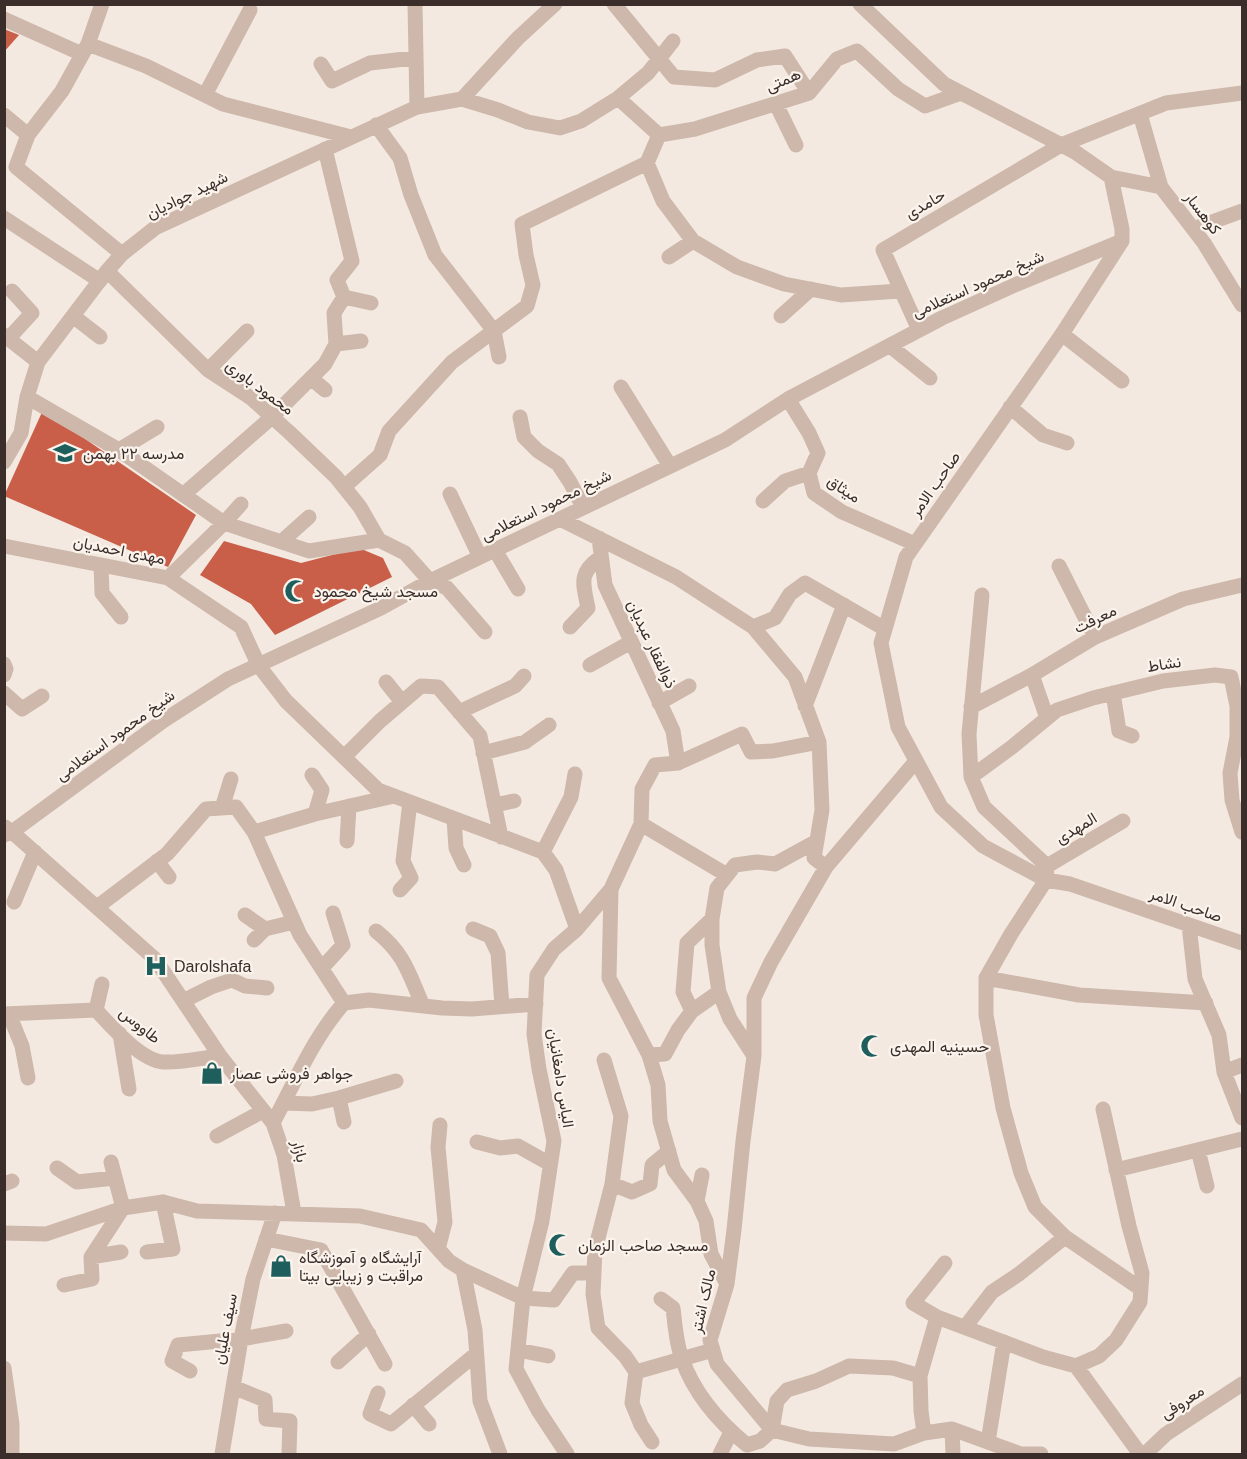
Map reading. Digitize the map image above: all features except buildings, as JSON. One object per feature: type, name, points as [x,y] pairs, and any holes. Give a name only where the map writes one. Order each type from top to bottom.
[{"type":"street","points":[[102,4],[85,49],[62,91],[28,135],[16,167],[122,254]]},
{"type":"street","points":[[415,4],[414,58],[417,107]]},
{"type":"street","points":[[555,4],[518,38],[462,99],[528,122],[560,128],[581,121],[618,98],[648,73],[673,41]]},
{"type":"street","points":[[614,4],[674,77],[715,80],[757,60],[785,56],[809,93]]},
{"type":"street","points":[[860,4],[944,84],[1075,152],[1111,177],[1122,229],[1122,241]]},
{"type":"street","points":[[206,95],[250,10]]},
{"type":"street","points":[[4,19],[85,49],[146,66],[223,104],[351,137]]},
{"type":"street","name":"همتی","points":[[659,135],[695,129],[809,93],[837,60],[857,51],[898,89],[925,106],[961,93]]},
{"type":"street","points":[[321,64],[332,81],[370,63],[414,58]]},
{"type":"street","points":[[1061,145],[1166,103],[1242,93]]},
{"type":"street","points":[[344,487],[380,455],[389,431],[452,362],[526,306],[533,285],[522,224],[647,163],[659,135],[618,98]]},
{"type":"street","name":"شهید جوادیان","points":[[4,462],[21,433],[27,396],[38,362],[122,254],[155,228],[376,125],[417,107],[462,99]]},
{"type":"street","points":[[776,104],[796,144]]},
{"type":"street","points":[[1140,114],[1161,187]]},
{"type":"street","points":[[4,115],[28,135]]},
{"type":"street","points":[[376,125],[400,158],[411,195],[435,255],[494,331],[499,357]]},
{"type":"street","name":"حامدی","points":[[919,330],[883,250],[1061,145]]},
{"type":"street","points":[[325,149],[352,261],[337,280],[344,297]]},
{"type":"street","points":[[647,163],[663,201],[693,240],[737,267],[784,284],[841,295],[900,291]]},
{"type":"street","name":"کوهسار","points":[[1111,177],[1161,187],[1193,229],[1242,305]]},
{"type":"street","points":[[1193,229],[1242,211]]},
{"type":"street","name":"محمود باوری","points":[[4,218],[104,276],[208,370],[251,398],[344,487],[360,507],[379,540]]},
{"type":"street","points":[[669,257],[693,240]]},
{"type":"street","name":"شیخ محمود استعلامی","points":[[7,831],[163,721],[228,679],[381,608],[430,581],[724,440],[788,399],[919,330],[1017,284],[1122,241]]},
{"type":"street","name":"صاحب الامر","points":[[1122,241],[1062,334],[906,557],[881,643],[898,727],[941,807],[983,846],[1070,884],[1242,944]]},
{"type":"street","points":[[781,316],[811,289]]},
{"type":"street","points":[[12,291],[32,313],[7,336],[38,362]]},
{"type":"street","points":[[344,297],[371,303]]},
{"type":"street","points":[[183,495],[272,417],[325,364],[336,344],[334,313],[344,297]]},
{"type":"street","points":[[73,316],[100,337]]},
{"type":"street","points":[[208,370],[247,331]]},
{"type":"street","points":[[1062,334],[1122,381]]},
{"type":"street","points":[[336,344],[362,341]]},
{"type":"street","points":[[890,346],[930,378]]},
{"type":"street","points":[[311,378],[325,390]]},
{"type":"street","points":[[621,387],[670,466]]},
{"type":"street","points":[[27,396],[119,450],[224,524],[309,550],[379,540],[405,553],[430,581],[447,588],[485,632]]},
{"type":"street","name":"میثاق","points":[[788,399],[819,453],[809,473],[814,493],[842,512],[915,544]]},
{"type":"street","points":[[1010,407],[1043,435],[1067,443]]},
{"type":"street","points":[[520,417],[524,437],[538,451],[558,464],[583,507]]},
{"type":"street","points":[[119,450],[157,427]]},
{"type":"street","points":[[763,501],[785,481],[809,473]]},
{"type":"street","points":[[450,494],[480,557]]},
{"type":"street","points":[[168,578],[224,524],[241,504]]},
{"type":"street","points":[[281,542],[309,517]]},
{"type":"street","points":[[560,519],[676,577],[753,627],[795,677],[819,742],[822,810],[814,858],[826,867]]},
{"type":"street","name":"ذوالفقار عبدیان","points":[[599,538],[605,585],[673,731],[678,763]]},
{"type":"street","name":"مهدی احمدیان","points":[[4,546],[168,578],[241,627],[259,666],[286,701],[378,790],[543,852]]},
{"type":"street","points":[[495,550],[518,589]]},
{"type":"street","points":[[570,627],[588,608],[583,584],[588,566],[602,557]]},
{"type":"street","points":[[101,565],[102,593],[121,617]]},
{"type":"street","points":[[1059,566],[1095,637]]},
{"type":"street","points":[[753,627],[775,618],[790,594],[806,583],[885,629]]},
{"type":"street","name":"معرفت","points":[[972,706],[1032,675],[1095,637],[1183,599],[1242,585]]},
{"type":"street","points":[[982,595],[969,734],[971,777],[984,807],[1047,873],[987,978],[986,1015],[1003,1108],[1021,1173],[1035,1208],[1065,1237],[1141,1289]]},
{"type":"street","points":[[806,706],[844,604]]},
{"type":"street","points":[[590,665],[631,642]]},
{"type":"street","points":[[4,664],[6,669],[4,675]]},
{"type":"street","points":[[1032,675],[1047,718]]},
{"type":"street","name":"نشاط","points":[[971,777],[1057,710],[1163,681],[1215,675],[1231,677],[1237,706],[1238,755],[1230,773],[1232,800],[1242,832]]},
{"type":"street","points":[[459,712],[515,686],[524,676]]},
{"type":"street","points":[[386,682],[402,702]]},
{"type":"street","points":[[344,757],[421,686],[438,687],[480,736],[501,837]]},
{"type":"street","points":[[659,704],[689,686]]},
{"type":"street","points":[[4,693],[22,709],[42,696]]},
{"type":"street","points":[[1113,693],[1119,731],[1132,736]]},
{"type":"street","points":[[483,753],[525,742],[549,725]]},
{"type":"street","name":"الیاس دامغانیان","points":[[567,1455],[538,1410],[516,1369],[523,1298],[542,1221],[554,1141],[538,1069],[534,1034],[537,975],[554,950],[577,929],[610,889],[641,824],[642,789],[655,765],[678,763],[742,734],[751,752],[773,751],[819,742]]},
{"type":"street","name":"مالک اشتر","points":[[772,1430],[717,1364],[710,1340],[727,1284],[754,1056],[754,998],[771,962],[826,867],[916,760]]},
{"type":"street","points":[[575,774],[571,797],[543,852],[556,870],[577,929]]},
{"type":"street","points":[[312,775],[322,789],[315,814]]},
{"type":"street","points":[[222,808],[231,779]]},
{"type":"street","points":[[254,832],[315,814],[394,796]]},
{"type":"street","points":[[494,805],[514,801]]},
{"type":"street","points":[[400,890],[411,878],[403,861],[410,802]]},
{"type":"street","points":[[347,841],[349,806]]},
{"type":"street","points":[[97,907],[167,854],[206,809],[236,807],[254,832],[300,935],[345,1003]]},
{"type":"street","points":[[454,819],[456,848],[464,865]]},
{"type":"street","name":"المهدی","points":[[1047,873],[1123,821]]},
{"type":"street","points":[[641,824],[727,875]]},
{"type":"street","name":"بازار","points":[[7,831],[35,852],[155,959],[219,1056],[273,1123],[284,1155],[294,1213]]},
{"type":"street","points":[[754,1056],[730,1019],[719,992],[712,945],[712,919],[717,888],[735,865],[757,862],[775,864],[817,842]]},
{"type":"street","points":[[14,902],[35,852]]},
{"type":"street","points":[[158,861],[169,877]]},
{"type":"street","points":[[610,889],[609,978],[649,1055],[658,1085],[660,1120],[674,1170],[697,1201],[706,1221],[711,1254],[727,1284]]},
{"type":"street","points":[[322,968],[343,945],[333,913]]},
{"type":"street","points":[[245,915],[265,929]]},
{"type":"street","points":[[692,1011],[683,992],[687,943],[712,919]]},
{"type":"street","points":[[254,940],[265,929],[294,921]]},
{"type":"street","points":[[1189,925],[1195,979],[1220,1035],[1224,1072],[1242,1118]]},
{"type":"street","points":[[473,928],[490,936],[498,953],[502,1006]]},
{"type":"street","points":[[376,931],[393,945],[406,965],[423,1006]]},
{"type":"street","points":[[987,978],[1079,995],[1206,1003]]},
{"type":"street","points":[[183,1001],[211,987],[232,980],[245,986],[267,988]]},
{"type":"street","points":[[96,1010],[102,984]]},
{"type":"street","points":[[649,1055],[665,1054],[692,1011],[719,992]]},
{"type":"street","points":[[273,1123],[311,1049],[345,1003],[369,1000],[472,1009],[536,1004]]},
{"type":"street","name":"طاووس","points":[[7,1014],[96,1010],[145,1056],[161,1062],[219,1056]]},
{"type":"street","points":[[7,1014],[22,1046],[28,1078]]},
{"type":"street","points":[[120,1034],[129,1089]]},
{"type":"street","points":[[604,1060],[621,1116],[612,1184],[595,1250],[593,1294],[598,1328],[625,1356],[636,1372],[632,1403],[641,1425],[652,1442]]},
{"type":"street","points":[[1224,1072],[1242,1065]]},
{"type":"street","points":[[284,1103],[312,1104],[396,1081]]},
{"type":"street","points":[[339,1098],[344,1122]]},
{"type":"street","points":[[945,1263],[913,1303],[937,1317],[1043,1357],[1076,1366],[1099,1356],[1116,1340],[1140,1302],[1142,1273],[1103,1109]]},
{"type":"street","points":[[217,1136],[263,1111]]},
{"type":"street","points":[[438,1249],[445,1222],[438,1147],[440,1125]]},
{"type":"street","points":[[1116,1170],[1242,1139]]},
{"type":"street","points":[[477,1142],[500,1148],[518,1146],[550,1164]]},
{"type":"street","points":[[1198,1150],[1207,1186]]},
{"type":"street","points":[[612,1184],[632,1192],[650,1184],[652,1165],[669,1151]]},
{"type":"street","points":[[57,1167],[77,1182],[113,1170],[123,1208],[91,1257],[92,1279],[64,1284]]},
{"type":"street","points":[[697,1201],[702,1175]]},
{"type":"street","points":[[4,1233],[46,1234],[123,1208],[163,1202],[197,1210],[360,1216],[422,1230],[449,1261],[523,1298],[554,1300],[573,1273],[594,1273]]},
{"type":"street","points":[[147,1252],[173,1249],[163,1202]]},
{"type":"street","name":"سیف علیان","points":[[222,1455],[253,1279],[275,1213]]},
{"type":"street","points":[[965,1327],[992,1292],[1019,1274],[1065,1237]]},
{"type":"street","points":[[266,1239],[321,1250],[386,1364]]},
{"type":"street","points":[[91,1257],[120,1252]]},
{"type":"street","points":[[464,1270],[475,1330],[480,1401],[500,1455]]},
{"type":"street","points":[[661,1299],[673,1308],[682,1359],[712,1411],[730,1432],[747,1445],[760,1440],[772,1430],[777,1401],[787,1390],[816,1381],[849,1366],[893,1368],[920,1376]]},
{"type":"street","points":[[924,1433],[920,1376],[937,1317]]},
{"type":"street","points":[[190,1371],[172,1361],[178,1345],[241,1339],[286,1331]]},
{"type":"street","points":[[338,1362],[369,1334]]},
{"type":"street","points":[[988,1442],[1004,1342]]},
{"type":"street","points":[[518,1350],[548,1356]]},
{"type":"street","points":[[636,1372],[713,1350]]},
{"type":"street","points":[[378,1393],[370,1414],[391,1424],[476,1354]]},
{"type":"street","points":[[1076,1366],[1140,1455]]},
{"type":"street","points":[[4,1368],[12,1424],[12,1455]]},
{"type":"street","name":"معروفی","points":[[1145,1455],[1166,1434],[1242,1384]]},
{"type":"street","points":[[233,1387],[265,1400],[266,1419],[290,1421],[289,1454]]},
{"type":"street","points":[[413,1405],[429,1425]]},
{"type":"street","points":[[772,1430],[809,1439],[875,1449],[924,1433],[952,1429],[1021,1454],[1041,1455]]},
{"type":"street","points":[[952,1429],[953,1455]]},
{"type":"street","points":[[720,1455],[730,1432]]},
{"type":"place","name":"مدرسه ۲۲ بهمن","points":[[65,453]]},
{"type":"place","name":"مسجد شیخ محمود","points":[[296,591]]},
{"type":"place","name":"Darolshafa","points":[[156,966]]},
{"type":"place","name":"حسینیه المهدی","points":[[872,1046]]},
{"type":"place","name":"جواهر فروشی عصار","points":[[212,1073]]},
{"type":"place","name":"مسجد صاحب الزمان","points":[[560,1245]]},
{"type":"place","name":"آرایشگاه و آموزشگاه مراقبت و زیبایی بیتا","points":[[281,1266]]}]
